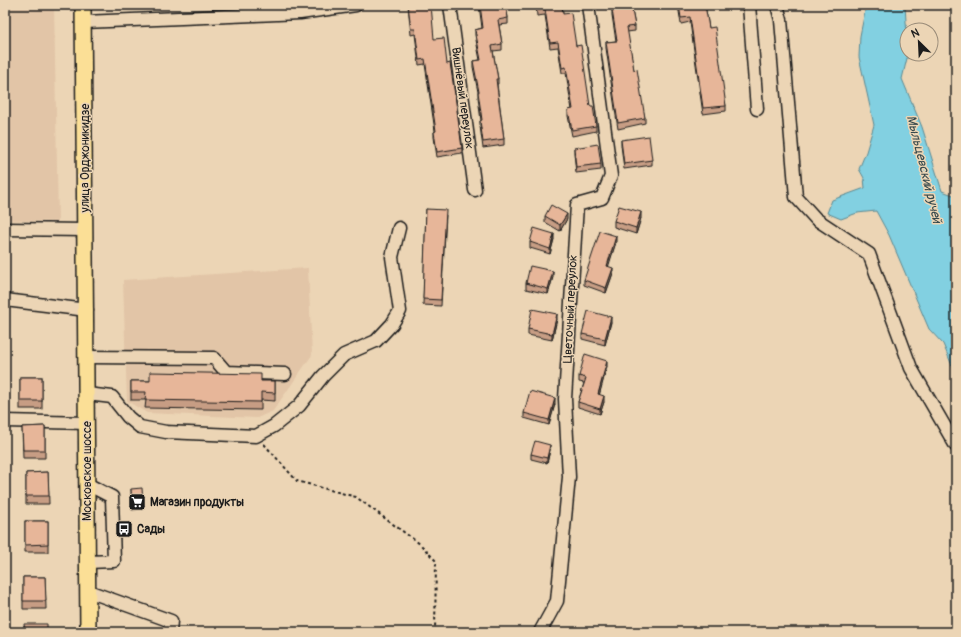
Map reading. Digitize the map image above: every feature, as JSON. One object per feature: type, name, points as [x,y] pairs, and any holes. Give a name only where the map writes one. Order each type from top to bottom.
[{"type":"main road","name":"улица Орджоникидзе","points":[[83,5],[87,310]]},
{"type":"main road","name":"Московское шоссе","points":[[87,310],[88,632]]},
{"type":"street","points":[[84,22],[300,13],[356,5]]},
{"type":"street","name":"Вишнёвый переулок","points":[[450,5],[476,190]]},
{"type":"street","name":"Цветочный переулок","points":[[540,632],[557,601],[569,477],[565,399],[577,205],[602,198],[611,176],[588,5]]},
{"type":"street","points":[[749,5],[757,109]]},
{"type":"street","points":[[777,5],[781,20],[796,197],[816,218],[870,254],[911,368],[956,446]]},
{"type":"street","points":[[5,228],[85,230]]},
{"type":"street","points":[[87,394],[112,397],[128,417],[140,427],[166,432],[256,436],[274,426],[299,406],[323,376],[344,356],[376,341],[392,324],[400,311],[392,257],[399,228]]},
{"type":"street","points":[[5,300],[87,310]]},
{"type":"street","points":[[87,357],[214,358],[226,372],[285,374]]},
{"type":"street","points":[[5,421],[87,423]]},
{"type":"street","points":[[88,484],[112,497],[114,561],[88,562]]},
{"type":"street","points":[[88,591],[170,621],[170,632]]},
{"type":"path","points":[[256,436],[297,481],[356,497],[420,544],[436,561],[435,632]]},
{"type":"shaded area","points":[[5,5],[54,5],[58,222],[5,220]]},
{"type":"shaded area","points":[[308,268],[312,355],[273,411],[257,418],[147,413],[127,401],[123,280]]},
{"type":"water","name":"Мыльцевский ручей","points":[[862,5],[905,5],[906,22],[899,22],[899,62],[906,62],[902,79],[922,127],[942,191],[956,196],[956,375],[943,344],[929,329],[889,235],[876,211],[857,213],[841,219],[827,213],[832,200],[865,188],[864,178],[859,169],[874,125],[859,57],[860,36],[865,11]]},
{"type":"building","points":[[408,5],[431,5],[434,39],[444,38],[447,64],[450,63],[462,148],[437,152],[434,132],[436,131],[425,59],[419,60],[415,29],[411,29]]},
{"type":"building","points":[[480,5],[506,5],[508,18],[498,20],[502,44],[492,46],[498,79],[496,79],[504,139],[483,142],[480,121],[482,120],[479,92],[473,61],[481,60],[475,30],[483,28]]},
{"type":"building","points":[[536,5],[562,5],[563,14],[571,13],[576,46],[581,45],[590,106],[593,106],[596,126],[572,130],[568,110],[573,109],[566,67],[562,68],[558,42],[550,43],[545,9],[537,10]]},
{"type":"building","points":[[619,5],[631,5],[635,26],[627,27],[634,70],[637,69],[645,118],[618,123],[606,42],[617,41],[612,10],[619,9]]},
{"type":"building","points":[[679,5],[705,5],[709,28],[715,27],[726,106],[703,108],[690,17],[681,18]]},
{"type":"building","points":[[649,136],[652,160],[624,164],[621,140]]},
{"type":"building","points":[[598,144],[601,164],[576,167],[574,148]]},
{"type":"building","points":[[551,205],[567,214],[560,225],[545,216]]},
{"type":"building","points":[[619,206],[641,212],[636,228],[614,221]]},
{"type":"building","points":[[426,209],[446,210],[441,300],[423,299]]},
{"type":"building","points":[[534,228],[554,234],[550,249],[530,242]]},
{"type":"building","points":[[600,231],[616,236],[607,266],[613,268],[606,288],[584,280]]},
{"type":"building","points":[[530,266],[553,271],[548,289],[526,283]]},
{"type":"building","points":[[532,309],[557,314],[552,334],[528,329]]},
{"type":"building","points":[[588,311],[611,317],[605,339],[582,334]]},
{"type":"building","points":[[585,354],[607,361],[598,394],[604,396],[600,409],[578,402],[586,378],[579,376]]},
{"type":"building","points":[[150,372],[261,374],[261,381],[275,381],[275,393],[261,392],[261,402],[145,400],[146,392],[131,392],[131,381],[150,381]]},
{"type":"building","points":[[20,377],[42,377],[42,401],[20,401]]},
{"type":"building","points":[[530,391],[555,398],[549,420],[524,413]]},
{"type":"building","points":[[45,426],[45,450],[23,450],[22,427]]},
{"type":"building","points":[[535,441],[550,445],[547,458],[531,454]]},
{"type":"building","points":[[48,472],[49,496],[26,496],[26,473]]},
{"type":"building","name":"Магазин продукты","points":[[142,488],[143,504],[132,505],[131,489]]},
{"type":"building","points":[[25,521],[48,521],[48,544],[25,545]]},
{"type":"building","points":[[23,577],[45,577],[46,601],[23,601]]},
{"type":"building","points":[[24,624],[47,624],[47,632],[25,632]]},
{"type":"place","name":"Магазин продукты","points":[[137,502]]},
{"type":"place","name":"Сады","points":[[124,529]]}]
